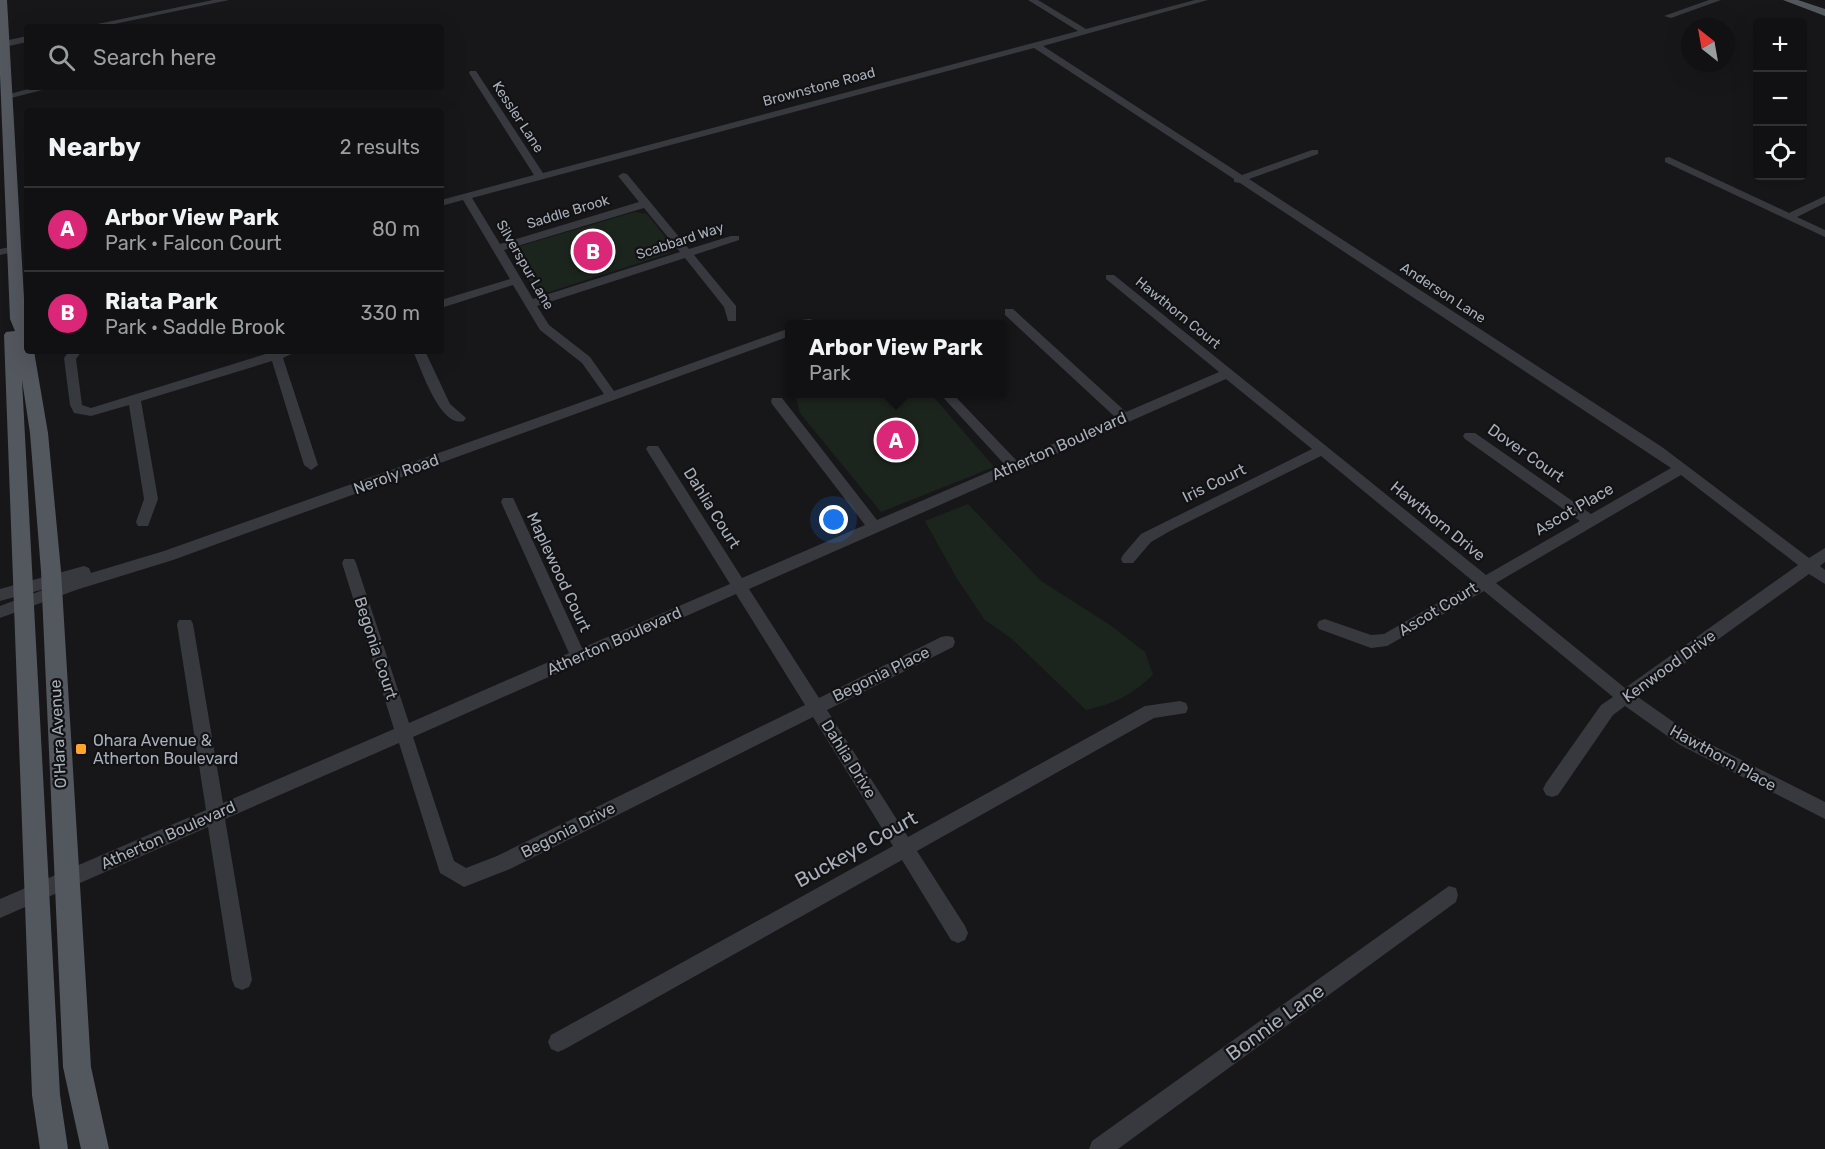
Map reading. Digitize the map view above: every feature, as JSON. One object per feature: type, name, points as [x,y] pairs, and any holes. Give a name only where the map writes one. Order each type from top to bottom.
[{"type":"main road","name":"O'Hara Avenue","points":[[2,0],[2,44],[7,96],[7,250],[22,317],[24,340]]},
{"type":"main road","points":[[1788,0],[1825,13]]},
{"type":"main road","name":"O'Hara Avenue","points":[[22,317],[12,330],[46,1095],[54,1149]]},
{"type":"main road","name":"O'Hara Avenue","points":[[26,354],[39,433],[51,586],[77,1067],[95,1149]]},
{"type":"street","points":[[102,24],[225,0]]},
{"type":"street","points":[[1032,0],[1085,32]]},
{"type":"street","name":"Brownstone Road","points":[[444,202],[1204,0]]},
{"type":"street","points":[[1668,16],[1717,0]]},
{"type":"street","points":[[2,44],[24,40]]},
{"type":"street","name":"Anderson Lane","points":[[1036,45],[1238,180],[1682,468],[1825,578]]},
{"type":"street","name":"Kessler Lane","points":[[473,73],[540,176]]},
{"type":"street","points":[[7,96],[35,90]]},
{"type":"street","points":[[1238,180],[1315,152]]},
{"type":"street","points":[[1669,160],[1825,234]]},
{"type":"street","points":[[623,176],[730,306],[732,318]]},
{"type":"street","name":"Silverspur Lane","points":[[466,196],[544,327],[586,360],[609,394]]},
{"type":"street","points":[[1790,218],[1825,199]]},
{"type":"street","name":"Saddle Brook","points":[[499,248],[645,204]]},
{"type":"street","name":"Scabbard Way","points":[[531,304],[735,238]]},
{"type":"street","name":"Hawthorn Court","points":[[1110,277],[1228,373]]},
{"type":"street","points":[[444,303],[517,280]]},
{"type":"street","points":[[1009,312],[1124,418]]},
{"type":"street","name":"Neroly Road","points":[[0,595],[23,595],[179,552],[785,328]]},
{"type":"street","name":"Neroly Road","points":[[609,394],[785,333]]},
{"type":"street","points":[[73,354],[70,358],[75,405],[79,410],[92,412],[282,354]]},
{"type":"street","points":[[420,354],[445,407],[459,418]]},
{"type":"street","points":[[276,356],[311,465]]},
{"type":"street","name":"Atherton Boulevard","points":[[0,909],[1228,373]]},
{"type":"street","name":"Hawthorn Drive","points":[[1228,373],[1625,697]]},
{"type":"street","points":[[951,398],[1014,466]]},
{"type":"street","points":[[134,399],[151,499],[142,522]]},
{"type":"street","points":[[777,401],[874,527]]},
{"type":"street","name":"Dover Court","points":[[1470,436],[1590,521]]},
{"type":"street","name":"Dahlia Court","points":[[654,449],[740,586]]},
{"type":"street","name":"Iris Court","points":[[1128,559],[1146,538],[1165,527],[1323,450]]},
{"type":"street","name":"Ascot Place","points":[[1484,582],[1682,468]]},
{"type":"street","name":"Maplewood Court","points":[[508,502],[578,656]]},
{"type":"street","name":"Kenwood Drive","points":[[1552,789],[1607,710],[1825,554]]},
{"type":"street","name":"Begonia Court","points":[[349,563],[404,732]]},
{"type":"street","name":"Ascot Court","points":[[1325,625],[1371,642],[1387,640],[1484,582]]},
{"type":"street","name":"Dahlia Drive","points":[[740,586],[958,933]]},
{"type":"street","name":"Neroly Road","points":[[0,612],[23,595]]},
{"type":"street","points":[[185,624],[242,980]]},
{"type":"street","name":"Begonia Place","points":[[816,706],[947,642]]},
{"type":"street","name":"Hawthorn Place","points":[[1625,697],[1686,740],[1825,811]]},
{"type":"street","name":"Begonia Drive","points":[[404,732],[447,867],[464,878],[503,863],[816,706]]},
{"type":"street","name":"Buckeye Court","points":[[558,1042],[1151,711],[1180,708]]},
{"type":"street","name":"Bonnie Lane","points":[[1100,1149],[1449,895]]},
{"type":"shaded area","points":[[635,212],[647,214],[673,247],[667,254],[549,292],[534,288],[513,254],[520,246]]},
{"type":"shaded area","points":[[796,398],[934,398],[994,467],[881,512],[800,413]]},
{"type":"shaded area","points":[[968,504],[1041,581],[1110,625],[1145,652],[1153,675],[1122,698],[1086,710],[1012,639],[985,620],[956,577],[925,521]]},
{"type":"place","name":"Riata Park","points":[[593,251]]},
{"type":"place","name":"Arbor View Park","points":[[896,440]]},
{"type":"place","name":"Ohara Avenue & Atherton Boulevard","points":[[81,749]]}]
